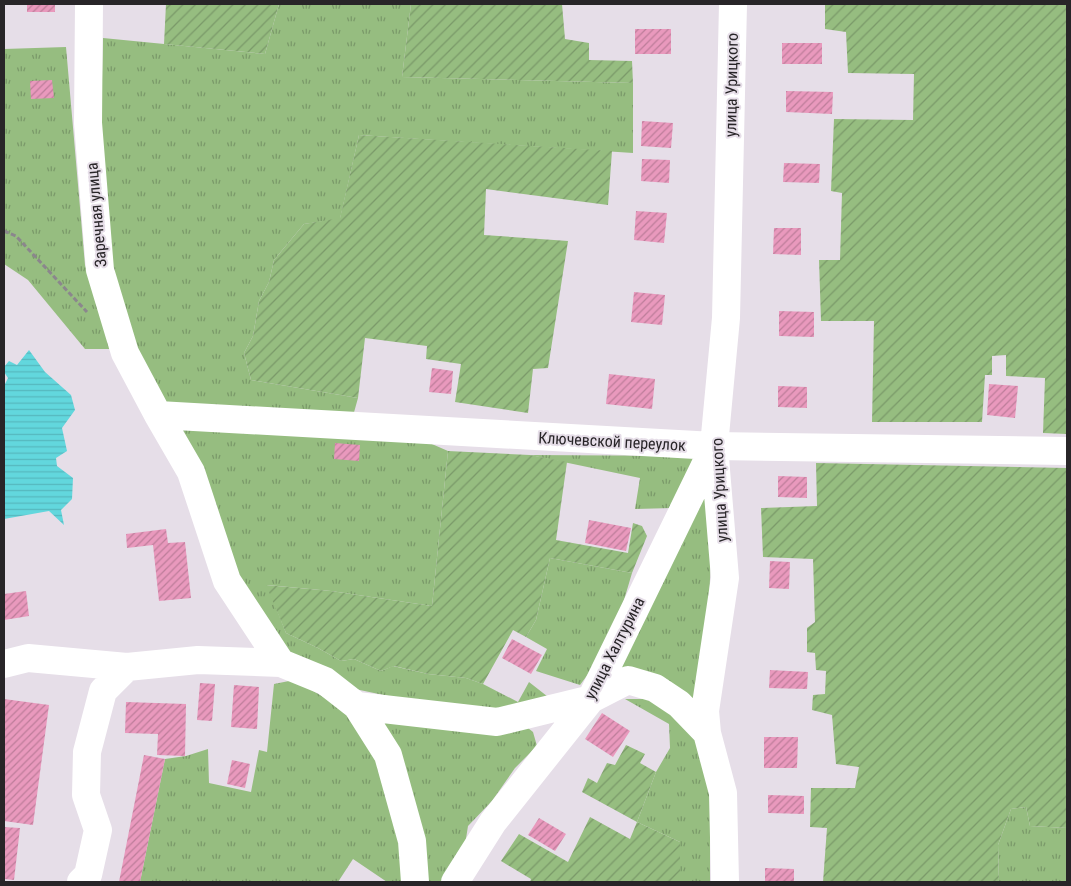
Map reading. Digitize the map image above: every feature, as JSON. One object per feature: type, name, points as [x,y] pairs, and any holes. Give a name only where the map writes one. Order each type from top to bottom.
[{"type":"street","name":"Заречная улица","points":[[89,4],[88,123],[100,270],[125,353],[191,472],[227,581],[281,663]]},
{"type":"street","name":"улица Урицкого","points":[[725,882],[723,793],[707,733],[705,711],[724,578],[714,446],[726,318],[733,4]]},
{"type":"street","name":"Ключевской переулок","points":[[158,415],[714,446],[1067,451]]},
{"type":"street","name":"улица Халтурина","points":[[454,882],[493,822],[590,699],[714,446]]},
{"type":"street","points":[[4,664],[28,658],[127,667],[198,660],[281,663],[325,681],[357,706],[388,755],[412,841],[415,882]]},
{"type":"street","points":[[82,882],[88,875],[98,830],[86,795],[87,752],[103,691],[127,667]]},
{"type":"street","points":[[357,706],[498,722],[590,699],[628,680],[655,688],[679,704],[707,733]]},
{"type":"path","points":[[4,231],[16,236],[91,316]]},
{"type":"green space","points":[[166,4],[279,4],[265,54],[164,44]]},
{"type":"green space","points":[[279,4],[411,4],[402,77],[633,83],[633,153],[359,135],[340,219],[304,224],[274,260],[269,282],[259,301],[253,336],[244,353],[251,380],[358,398],[353,416],[162,404],[140,367],[107,262],[101,121],[103,38],[265,54]]},
{"type":"green space","points":[[411,4],[562,4],[565,39],[589,43],[589,60],[632,61],[633,83],[402,77]]},
{"type":"green space","points":[[825,4],[1067,4],[1067,434],[1043,433],[1045,378],[1006,376],[1006,355],[992,356],[992,375],[985,375],[982,422],[872,422],[874,321],[821,321],[819,260],[840,260],[842,193],[831,191],[834,119],[913,120],[914,74],[848,73],[846,32],[825,29]]},
{"type":"green space","points":[[66,47],[85,265],[111,349],[85,349],[28,280],[4,264],[4,49]]},
{"type":"green space","points":[[359,135],[612,151],[608,205],[486,189],[484,235],[568,241],[548,368],[533,369],[528,413],[455,402],[461,364],[426,359],[427,346],[365,338],[358,398],[251,380],[244,353],[253,336],[259,301],[269,282],[274,260],[304,224],[340,218]]},
{"type":"green space","points":[[177,426],[425,441],[448,451],[432,606],[331,591],[267,585],[286,633],[341,661],[354,659],[381,671],[393,666],[428,674],[466,678],[483,684],[518,702],[529,682],[552,700],[508,713],[393,697],[355,689],[288,654],[233,573]]},
{"type":"green space","points":[[448,451],[530,455],[567,462],[556,540],[628,553],[633,523],[642,526],[647,536],[632,573],[550,558],[536,620],[526,637],[513,630],[483,684],[466,678],[428,674],[394,666],[381,671],[354,659],[341,661],[286,633],[266,585],[331,591],[432,606]]},
{"type":"green space","points":[[530,455],[694,456],[673,508],[635,509],[640,478]]},
{"type":"green space","points":[[816,463],[1067,468],[1067,828],[1030,826],[1026,807],[1011,809],[998,845],[999,882],[823,882],[827,828],[810,827],[811,788],[855,788],[859,767],[836,764],[832,715],[812,710],[813,695],[825,694],[826,671],[816,670],[815,653],[807,652],[807,628],[815,622],[813,559],[763,557],[761,508],[817,506]]},
{"type":"green space","points":[[709,478],[711,557],[709,601],[694,707],[608,681]]},
{"type":"green space","points":[[550,558],[632,573],[619,617],[600,658],[580,685],[536,671],[547,649],[526,637],[536,620]]},
{"type":"green space","points":[[294,680],[334,703],[358,725],[372,746],[403,838],[404,882],[387,882],[353,859],[338,882],[140,882],[165,759],[186,756],[208,749],[209,783],[251,792],[259,750],[267,752],[274,684]]},
{"type":"green space","points":[[625,699],[651,699],[668,708],[699,744],[707,768],[710,798],[710,882],[680,882],[680,842],[637,822],[656,772],[670,748],[669,724]]},
{"type":"green space","points":[[373,717],[430,728],[523,724],[533,732],[537,746],[515,768],[492,801],[468,826],[465,845],[445,882],[427,882]]},
{"type":"green space","points":[[626,745],[645,754],[640,763],[656,772],[637,822],[582,792],[588,778],[597,783],[607,763],[615,765]]},
{"type":"green space","points":[[1026,807],[1030,826],[1067,828],[1067,882],[999,882],[998,845],[1011,809]]},
{"type":"green space","points":[[590,817],[630,839],[637,822],[680,842],[680,882],[530,882],[531,879],[501,861],[519,834],[568,862]]},
{"type":"water","points":[[29,350],[45,372],[71,395],[75,410],[62,428],[67,451],[56,458],[57,466],[73,478],[72,499],[61,510],[64,525],[49,511],[4,519],[4,386],[8,378],[4,372],[4,367],[9,361],[17,365]]},
{"type":"building","points":[[27,4],[55,4],[55,12],[27,12]]},
{"type":"building","points":[[635,29],[671,29],[671,54],[635,54]]},
{"type":"building","points":[[782,43],[822,43],[822,64],[782,64]]},
{"type":"building","points":[[52,80],[54,98],[31,99],[30,81]]},
{"type":"building","points":[[786,91],[833,92],[832,114],[786,112]]},
{"type":"building","points":[[642,121],[673,123],[671,148],[641,146]]},
{"type":"building","points":[[642,159],[670,160],[669,183],[641,181]]},
{"type":"building","points":[[784,163],[820,164],[819,183],[783,182]]},
{"type":"building","points":[[636,211],[667,213],[664,243],[634,240]]},
{"type":"building","points":[[774,228],[801,228],[801,255],[773,254]]},
{"type":"building","points":[[634,292],[665,295],[662,325],[631,322]]},
{"type":"building","points":[[779,311],[814,312],[814,337],[779,336]]},
{"type":"building","points":[[432,368],[453,371],[451,394],[429,392]]},
{"type":"building","points":[[609,374],[655,379],[652,409],[606,404]]},
{"type":"building","points":[[989,384],[1018,386],[1015,418],[987,415]]},
{"type":"building","points":[[778,386],[807,387],[807,408],[778,407]]},
{"type":"building","points":[[335,443],[360,445],[359,461],[334,459]]},
{"type":"building","points":[[778,476],[807,477],[807,498],[778,497]]},
{"type":"building","points":[[589,520],[631,528],[626,551],[585,543]]},
{"type":"building","points":[[166,529],[168,543],[185,542],[191,598],[159,601],[153,545],[127,548],[126,534]]},
{"type":"building","points":[[770,561],[790,562],[789,589],[769,588]]},
{"type":"building","points":[[26,591],[29,616],[4,620],[4,594]]},
{"type":"building","points":[[512,639],[542,655],[531,674],[502,658]]},
{"type":"building","points":[[770,670],[808,672],[807,689],[769,688]]},
{"type":"building","points":[[200,683],[215,684],[212,721],[197,720]]},
{"type":"building","points":[[234,685],[259,687],[257,729],[231,727]]},
{"type":"building","points":[[4,699],[49,705],[33,825],[4,821]]},
{"type":"building","points":[[126,702],[186,704],[185,756],[157,755],[158,734],[125,733]]},
{"type":"building","points":[[602,713],[630,731],[613,757],[585,739]]},
{"type":"building","points":[[764,737],[798,737],[797,768],[764,768]]},
{"type":"building","points":[[144,755],[165,759],[140,882],[119,882]]},
{"type":"building","points":[[232,760],[250,764],[245,788],[227,784]]},
{"type":"building","points":[[768,795],[804,796],[804,814],[768,813]]},
{"type":"building","points":[[539,818],[566,834],[555,851],[528,835]]},
{"type":"building","points":[[4,827],[20,828],[14,880],[4,879]]},
{"type":"building","points":[[765,868],[794,869],[794,882],[765,882]]}]
